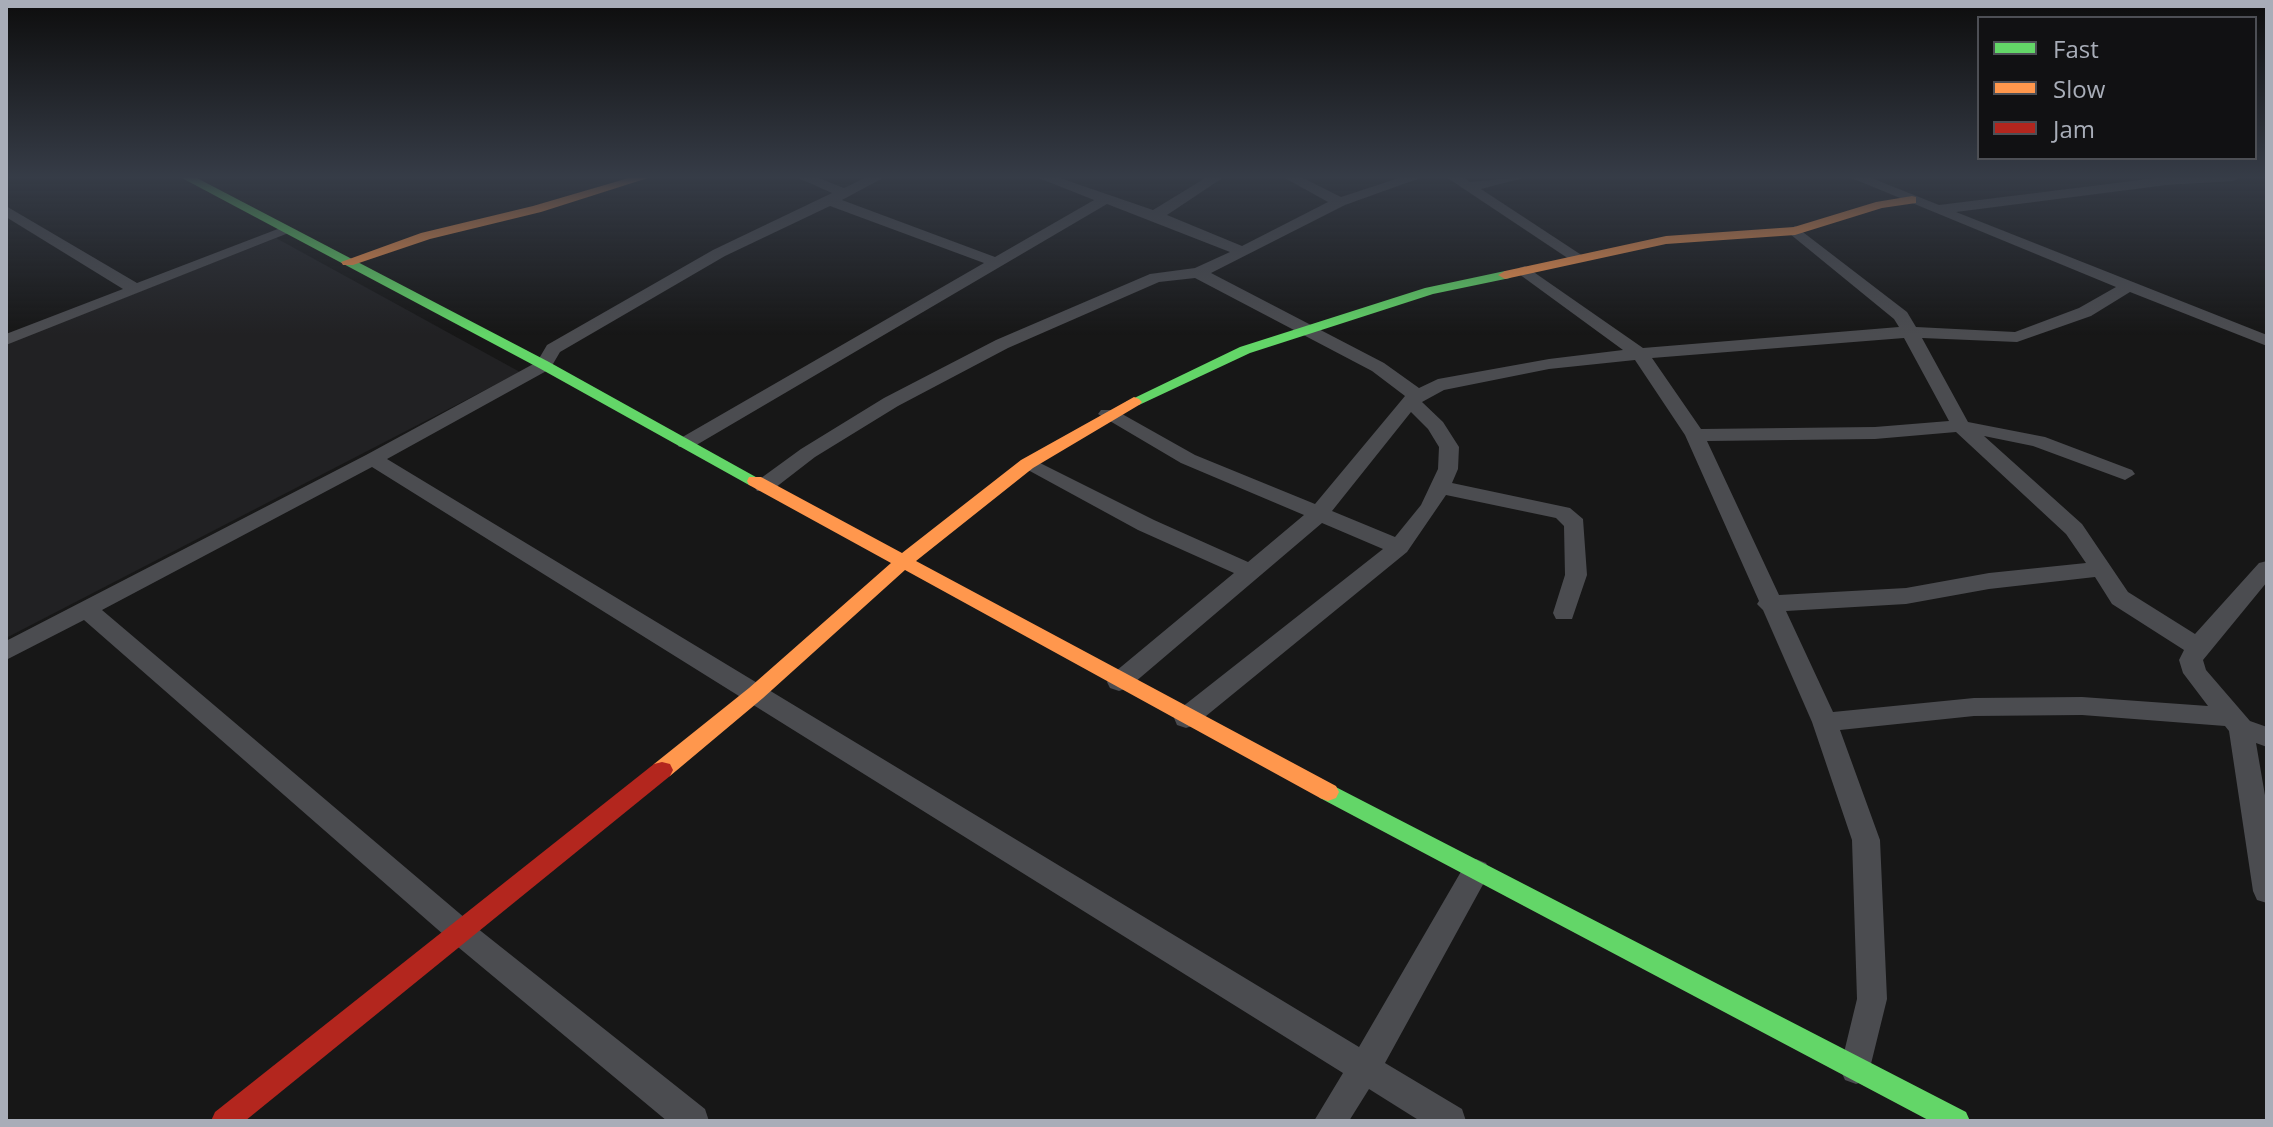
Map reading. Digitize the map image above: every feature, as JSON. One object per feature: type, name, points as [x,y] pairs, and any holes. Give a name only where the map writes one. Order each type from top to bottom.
[{"type":"street","points":[[37,230],[137,290]]},
{"type":"street","points":[[6,340],[288,230],[544,365],[1186,718],[1957,1121]]},
{"type":"street","points":[[348,262],[414,239],[453,230]]},
{"type":"street","points":[[6,651],[373,459],[544,365],[553,349],[637,298],[767,230]]},
{"type":"street","points":[[908,230],[998,263]]},
{"type":"street","points":[[686,443],[1054,230]]},
{"type":"street","points":[[1188,230],[1243,252]]},
{"type":"street","points":[[764,486],[808,453],[891,402],[1002,344],[1156,277],[1198,273],[1286,230]]},
{"type":"street","points":[[1536,230],[1578,258]]},
{"type":"street","points":[[238,1117],[756,693],[903,562],[1027,464],[1108,414],[1245,350],[1430,291],[1666,240],[1800,230]]},
{"type":"street","points":[[1986,230],[2267,341]]},
{"type":"street","points":[[1795,231],[1901,316],[1961,426],[2074,529],[2120,598],[2197,647]]},
{"type":"street","points":[[1525,271],[1641,355],[1695,435],[1768,604],[1825,722],[1866,840],[1872,999],[1856,1069]]},
{"type":"street","points":[[1186,718],[1399,547],[1430,507],[1448,469],[1449,447],[1413,398],[1378,367],[1198,273]]},
{"type":"street","points":[[1119,682],[1318,515],[1413,398],[1438,385],[1549,364],[1712,346],[1908,332],[2017,337],[2085,312],[2127,287]]},
{"type":"street","points":[[1108,414],[1188,459],[1399,547]]},
{"type":"street","points":[[1695,435],[1875,433],[1961,426],[2038,441],[2125,474]]},
{"type":"street","points":[[373,459],[1450,1121]]},
{"type":"street","points":[[1027,464],[1146,525],[1248,571]]},
{"type":"street","points":[[1439,487],[1563,513],[1575,524],[1576,575],[1564,613]]},
{"type":"street","points":[[2267,568],[2197,647],[2191,660],[2195,673],[2247,728],[2267,891]]},
{"type":"street","points":[[1768,604],[1906,596],[1989,581],[2102,569]]},
{"type":"street","points":[[85,608],[462,933],[693,1121]]},
{"type":"street","points":[[1825,722],[1974,707],[2082,706],[2247,728]]},
{"type":"street","points":[[1330,1121],[1365,1067],[1476,871]]},
{"type":"shaded area","points":[[276,238],[520,372],[6,638],[6,344]]},
{"type":"traffic: fast","points":[[286,230],[544,365],[755,481]]},
{"type":"traffic: fast","points":[[1134,402],[1245,350],[1430,291],[1505,275]]},
{"type":"traffic: fast","points":[[1328,792],[1957,1121]]},
{"type":"traffic: slow","points":[[348,262],[452,230]]},
{"type":"traffic: slow","points":[[1505,275],[1666,240],[1800,230]]},
{"type":"traffic: slow","points":[[662,770],[756,693],[903,562],[1027,464],[1134,402]]},
{"type":"traffic: slow","points":[[755,481],[1328,792]]},
{"type":"traffic: jam","points":[[224,1121],[662,770]]}]
